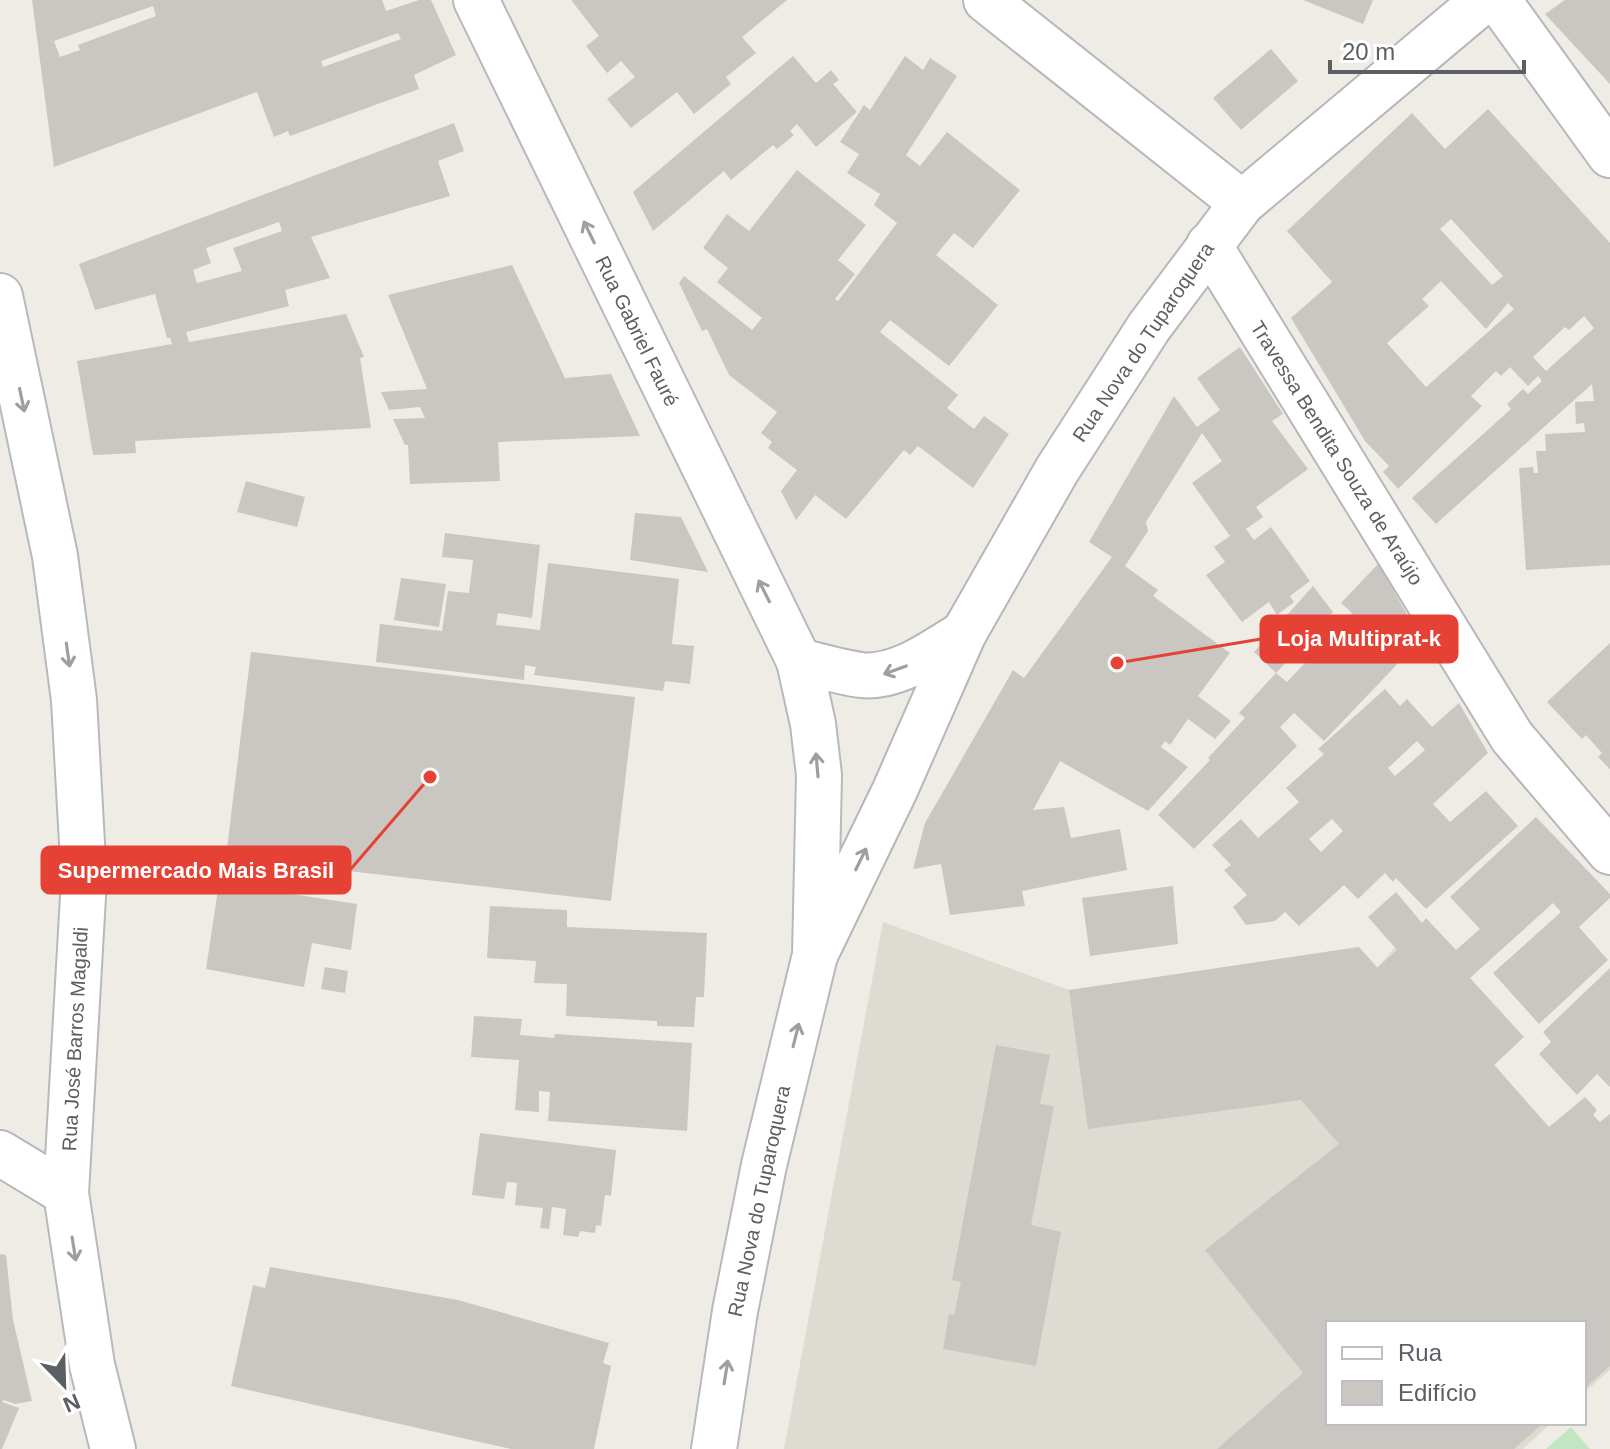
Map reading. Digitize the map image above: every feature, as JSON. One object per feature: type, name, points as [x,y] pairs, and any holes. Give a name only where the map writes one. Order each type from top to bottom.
[{"type":"street","name":"Rua Gabriel Fauré","points":[[476,0],[799,661]]},
{"type":"street","points":[[986,0],[1242,203]]},
{"type":"street","name":"Rua Nova do Tuparoquera","points":[[714,1449],[735,1311],[764,1165],[815,955],[895,790],[964,633],[1057,470],[1149,327],[1242,203],[1484,0]]},
{"type":"street","points":[[1498,0],[1610,155]]},
{"type":"street","name":"Travessa Bendita Souza de Araújo","points":[[1209,245],[1512,737],[1610,852]]},
{"type":"street","name":"Rua José Barros Magaldi","points":[[0,296],[55,556],[74,700],[84,879],[66,1193],[92,1365],[113,1449]]},
{"type":"street","points":[[799,661],[862,675],[884,674],[908,665],[964,633]]},
{"type":"street","name":"Rua Nova do Tuparoquera","points":[[799,661],[813,724],[819,775],[815,955]]},
{"type":"street","points":[[0,1153],[66,1193]]},
{"type":"shaded area","points":[[883,922],[1069,990],[1359,947],[1378,967],[1395,947],[1610,1201],[1610,1370],[1586,1391],[1586,1321],[1326,1321],[1326,1425],[1549,1425],[1523,1449],[784,1449]]},
{"type":"green space","points":[[1571,1427],[1590,1449],[1546,1449]]},
{"type":"building","points":[[32,0],[382,0],[386,11],[419,0],[431,0],[456,55],[414,75],[419,89],[290,136],[288,131],[274,137],[257,92],[54,167]],"holes":[[[153,6],[156,16],[78,45],[80,50],[60,57],[54,41]],[[398,33],[401,39],[323,67],[321,61]]]},
{"type":"building","points":[[571,0],[787,0],[742,37],[756,53],[726,77],[731,84],[694,114],[677,92],[631,128],[607,99],[635,77],[621,61],[607,73],[586,46],[599,36]]},
{"type":"building","points":[[1303,0],[1373,0],[1363,24]]},
{"type":"building","points":[[1565,0],[1610,0],[1610,84],[1545,14]]},
{"type":"building","points":[[1271,49],[1298,81],[1241,130],[1213,98]]},
{"type":"building","points":[[793,56],[816,83],[831,70],[839,80],[833,84],[857,112],[816,147],[797,124],[790,131],[794,135],[777,149],[773,145],[731,180],[724,171],[653,231],[633,192]]},
{"type":"building","points":[[905,56],[923,70],[930,58],[957,76],[906,155],[920,166],[947,132],[1020,190],[973,248],[954,233],[936,255],[998,305],[949,366],[890,320],[880,332],[958,395],[947,408],[974,429],[984,416],[1009,434],[973,488],[918,446],[910,455],[904,450],[846,519],[815,495],[796,520],[781,491],[797,470],[768,448],[772,442],[761,433],[777,412],[729,375],[707,329],[702,331],[679,283],[684,276],[752,330],[762,318],[717,282],[728,268],[703,248],[727,214],[749,231],[797,170],[866,225],[838,260],[855,274],[835,299],[838,301],[897,223],[874,205],[880,194],[847,173],[859,154],[840,142],[864,105],[870,110]]},
{"type":"building","points":[[1488,109],[1610,243],[1610,565],[1526,570],[1519,468],[1533,467],[1534,473],[1538,473],[1536,451],[1546,451],[1545,434],[1585,432],[1584,423],[1576,424],[1575,402],[1594,401],[1592,384],[1436,524],[1412,498],[1511,409],[1507,404],[1523,389],[1528,394],[1542,381],[1538,376],[1528,386],[1510,367],[1501,376],[1496,371],[1471,396],[1482,406],[1398,489],[1383,472],[1389,466],[1365,441],[1291,318],[1332,282],[1287,231],[1412,113],[1445,149]],"holes":[[[1451,219],[1503,276],[1492,285],[1440,229]],[[1441,281],[1486,329],[1508,303],[1514,309],[1426,387],[1387,343],[1429,306],[1422,299]],[[1584,316],[1594,328],[1546,371],[1533,357],[1565,327],[1569,330]]]},
{"type":"building","points":[[454,123],[464,151],[438,161],[450,196],[311,237],[330,278],[285,290],[289,306],[186,332],[189,342],[346,314],[364,357],[360,358],[371,428],[135,441],[136,453],[93,455],[77,361],[172,344],[167,338],[155,294],[95,310],[79,264]],"holes":[[[279,222],[282,231],[233,248],[242,271],[197,283],[193,270],[211,263],[206,248]]]},
{"type":"building","points":[[512,265],[565,378],[611,374],[640,436],[498,442],[500,481],[410,484],[408,445],[405,445],[393,419],[425,418],[420,407],[389,410],[381,392],[427,389],[388,295]]},
{"type":"building","points":[[1240,347],[1283,414],[1272,421],[1308,469],[1256,507],[1263,517],[1246,529],[1254,540],[1271,527],[1310,581],[1290,596],[1294,602],[1277,615],[1269,602],[1242,622],[1206,575],[1225,562],[1214,547],[1230,536],[1192,483],[1222,461],[1202,433],[1146,522],[1148,531],[1125,566],[1158,590],[1153,596],[1230,653],[1198,696],[1231,721],[1215,739],[1188,719],[1170,745],[1165,741],[1161,747],[1188,767],[1148,811],[1060,761],[1033,810],[1064,807],[1071,838],[1120,829],[1127,870],[1022,891],[1025,906],[950,915],[941,864],[913,869],[925,823],[1013,670],[1024,678],[1112,557],[1089,542],[1174,396],[1197,427],[1220,410],[1197,378]]},
{"type":"building","points":[[246,481],[305,497],[297,527],[237,512]]},
{"type":"building","points":[[635,513],[681,517],[708,572],[630,560]]},
{"type":"building","points":[[445,533],[540,545],[532,618],[498,613],[496,625],[540,630],[548,563],[679,579],[672,644],[694,646],[690,684],[665,681],[663,691],[534,675],[536,667],[525,665],[524,680],[376,662],[380,624],[442,631],[448,591],[469,593],[473,560],[442,557]]},
{"type":"building","points":[[1378,564],[1411,621],[1386,635],[1406,655],[1324,741],[1294,713],[1280,727],[1297,746],[1194,849],[1158,815],[1245,718],[1239,713],[1276,673],[1287,682],[1352,613],[1341,603]]},
{"type":"building","points":[[401,578],[446,584],[439,627],[394,620]]},
{"type":"building","points":[[1313,586],[1333,612],[1276,673],[1254,652]]},
{"type":"building","points":[[1610,643],[1610,769],[1598,757],[1602,753],[1586,735],[1582,739],[1547,702]]},
{"type":"building","points":[[251,652],[635,697],[611,901],[226,857]]},
{"type":"building","points":[[1385,689],[1400,706],[1407,699],[1432,727],[1459,703],[1488,753],[1433,804],[1450,822],[1486,791],[1518,826],[1426,909],[1396,878],[1393,882],[1385,873],[1358,899],[1344,885],[1299,926],[1285,912],[1275,921],[1246,925],[1233,907],[1247,895],[1224,870],[1231,865],[1212,845],[1241,819],[1258,838],[1299,802],[1286,788],[1324,754],[1318,749]],"holes":[[[1417,741],[1425,750],[1395,776],[1388,768]],[[1332,819],[1343,831],[1321,852],[1309,839]]]},
{"type":"building","points":[[1536,817],[1610,894],[1610,898],[1579,927],[1608,960],[1539,1024],[1493,973],[1561,912],[1553,903],[1470,978],[1524,1037],[1494,1065],[1549,1127],[1585,1097],[1597,1110],[1593,1115],[1600,1122],[1610,1114],[1610,1366],[1586,1387],[1586,1321],[1326,1321],[1326,1425],[1542,1425],[1514,1449],[1217,1449],[1303,1373],[1205,1250],[1339,1144],[1301,1100],[1088,1129],[1069,990],[1359,947],[1377,968],[1397,950],[1368,917],[1396,892],[1422,923],[1426,918],[1456,950],[1480,929],[1450,897]]},
{"type":"building","points":[[219,883],[357,904],[351,950],[312,943],[304,987],[206,969]]},
{"type":"building","points":[[1173,886],[1178,944],[1090,956],[1082,898]]},
{"type":"building","points":[[490,906],[567,910],[567,927],[707,933],[704,997],[696,997],[694,1027],[657,1026],[657,1021],[566,1016],[567,984],[534,983],[536,961],[487,958]]},
{"type":"building","points":[[325,967],[348,971],[345,993],[321,989]]},
{"type":"building","points":[[1610,968],[1610,1087],[1597,1074],[1577,1095],[1539,1054],[1551,1042],[1543,1032]]},
{"type":"building","points":[[474,1016],[522,1019],[520,1035],[554,1038],[555,1034],[692,1043],[687,1131],[548,1121],[550,1092],[539,1091],[539,1112],[515,1110],[519,1060],[471,1057]]},
{"type":"building","points":[[996,1045],[1050,1055],[1040,1104],[1054,1106],[1031,1225],[1061,1232],[1036,1366],[943,1349],[949,1314],[954,1315],[961,1282],[952,1280]]},
{"type":"building","points":[[480,1133],[616,1150],[611,1196],[605,1195],[601,1226],[596,1225],[595,1233],[580,1231],[578,1237],[563,1235],[566,1209],[552,1207],[549,1229],[540,1228],[543,1208],[515,1205],[517,1183],[507,1182],[504,1199],[472,1195]]},
{"type":"building","points":[[0,1254],[6,1255],[13,1320],[32,1401],[15,1404],[2,1402],[19,1408],[2,1449],[0,1449]]},
{"type":"building","points":[[270,1267],[458,1300],[609,1343],[603,1363],[611,1366],[594,1449],[511,1449],[231,1386],[253,1285],[265,1288]]},
{"type":"place","name":"Loja Multiprat-k","points":[[1117,663]]},
{"type":"place","name":"Supermercado Mais Brasil","points":[[430,777]]}]
